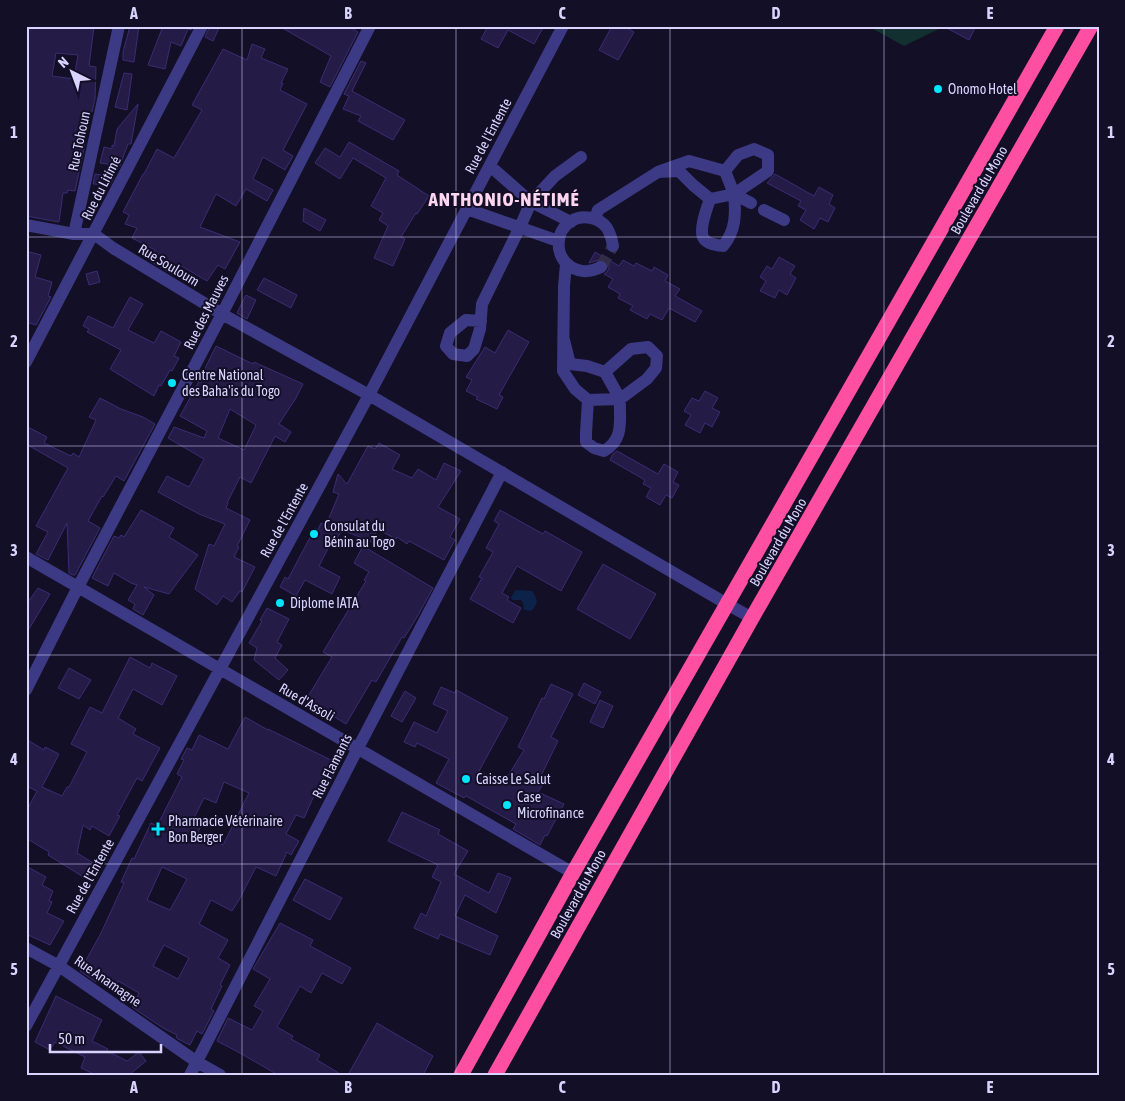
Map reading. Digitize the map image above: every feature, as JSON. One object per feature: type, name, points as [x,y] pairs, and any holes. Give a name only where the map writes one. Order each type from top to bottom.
[{"type":"highway","name":"Boulevard du Mono","points":[[461,1075],[573,873],[1057,26]]},
{"type":"highway","name":"Boulevard du Mono","points":[[495,1075],[752,618],[1091,26]]},
{"type":"street","name":"Rue Tohoun","points":[[74,234],[119,26]]},
{"type":"street","name":"Rue du Litimé","points":[[26,362],[202,26]]},
{"type":"street","name":"Rue des Mauves","points":[[26,690],[370,26]]},
{"type":"street","name":"Rue de l'Entente","points":[[26,1026],[369,395],[563,26]]},
{"type":"street","points":[[710,199],[734,194],[768,171],[768,155],[754,149],[738,155],[725,171]]},
{"type":"street","points":[[480,321],[482,304],[531,202],[555,176],[581,157]]},
{"type":"street","points":[[595,219],[598,210],[658,172],[689,161],[725,171]]},
{"type":"street","points":[[490,166],[531,202],[571,222]]},
{"type":"street","points":[[658,172],[679,171],[710,199]]},
{"type":"street","points":[[710,199],[702,231],[704,239],[711,244],[723,246],[734,228],[735,205],[734,194],[725,171]]},
{"type":"street","points":[[734,194],[751,203]]},
{"type":"street","points":[[467,209],[558,241]]},
{"type":"street","points":[[764,210],[784,220]]},
{"type":"street","points":[[601,267],[586,272],[566,264],[561,256],[558,241],[563,229],[571,222],[580,218],[595,219],[607,228],[613,246]]},
{"type":"street","points":[[26,225],[74,234],[94,234]]},
{"type":"street","name":"Rue Souloum","points":[[94,234],[113,248],[222,314],[369,395],[752,618]]},
{"type":"street","points":[[566,264],[563,371],[575,389],[588,400],[620,399],[647,379],[656,368],[657,356],[648,347],[631,349],[605,372]]},
{"type":"street","points":[[564,340],[570,364],[587,366],[605,372],[620,399],[619,435],[613,446],[604,451],[594,448],[586,442],[588,400]]},
{"type":"street","name":"Rue Flamants","points":[[190,1075],[502,472]]},
{"type":"street","name":"Rue d'Assoli","points":[[26,557],[573,873]]},
{"type":"street","name":"Rue Anamagne","points":[[26,948],[59,966],[197,1062],[220,1075]]},
{"type":"green space","points":[[868,26],[945,26],[904,46]]},
{"type":"water","points":[[515,590],[532,591],[537,601],[531,611],[524,610],[521,600],[513,600],[511,598]]},
{"type":"building","points":[[26,26],[94,26],[89,66],[96,67],[95,99],[92,112],[83,111],[80,143],[85,144],[75,191],[68,190],[67,193],[63,193],[59,222],[26,216]],"holes":[[[56,53],[78,55],[74,79],[52,76]]]},
{"type":"building","points":[[130,26],[139,26],[134,62],[123,60],[123,52]]},
{"type":"building","points":[[163,26],[193,26],[191,30],[188,29],[181,46],[171,42],[165,69],[148,65]]},
{"type":"building","points":[[210,26],[220,26],[213,41],[205,37]]},
{"type":"building","points":[[279,26],[348,26],[358,32],[330,87],[320,82],[331,56]]},
{"type":"building","points":[[488,26],[544,26],[534,44],[508,30],[498,48],[481,39]]},
{"type":"building","points":[[612,26],[623,26],[634,32],[618,60],[599,50]]},
{"type":"building","points":[[943,26],[976,26],[969,40]]},
{"type":"building","points":[[252,44],[265,49],[261,58],[288,69],[281,83],[283,83],[280,90],[307,104],[283,150],[293,156],[285,170],[263,157],[253,179],[273,190],[267,201],[246,189],[236,206],[216,194],[200,227],[240,242],[225,269],[218,265],[207,281],[178,264],[172,274],[150,261],[155,250],[132,238],[137,228],[125,224],[129,215],[123,212],[157,149],[174,158],[202,110],[192,105],[223,49],[247,60]]},
{"type":"building","points":[[361,61],[366,63],[352,91],[405,120],[393,140],[358,121],[361,116],[343,109],[349,96],[344,94]]},
{"type":"building","points":[[124,73],[132,74],[127,110],[115,107]]},
{"type":"building","points":[[138,104],[131,144],[128,144],[120,166],[100,163],[104,147],[112,149],[117,129]]},
{"type":"building","points":[[349,142],[399,171],[397,175],[429,196],[401,237],[405,239],[393,266],[374,258],[388,226],[379,220],[383,213],[371,206],[386,178],[353,158],[340,179],[315,163],[325,148],[340,157]]},
{"type":"building","points":[[95,174],[114,177],[110,185],[93,184]]},
{"type":"building","points":[[775,174],[814,196],[819,187],[833,195],[829,204],[835,208],[828,222],[820,218],[814,229],[800,220],[806,210],[798,206],[801,201],[767,183]]},
{"type":"building","points":[[304,208],[326,220],[320,231],[303,221]]},
{"type":"building","points":[[26,251],[41,255],[35,277],[52,282],[48,296],[51,297],[36,325],[26,322]]},
{"type":"building","points":[[595,252],[619,266],[623,260],[634,266],[636,263],[652,271],[654,267],[668,275],[665,281],[680,289],[675,296],[702,311],[695,322],[669,308],[662,320],[650,314],[647,319],[630,310],[633,306],[618,298],[620,294],[608,287],[613,279],[604,274],[609,268],[609,264],[602,259],[589,263]]},
{"type":"building","points":[[779,257],[795,266],[790,274],[796,278],[787,295],[779,290],[775,298],[760,291],[766,281],[760,277],[767,266],[772,269]]},
{"type":"building","points":[[97,271],[100,282],[89,285],[86,274]]},
{"type":"building","points":[[264,278],[297,295],[291,308],[257,290]]},
{"type":"building","points":[[246,295],[256,300],[247,319],[237,313]]},
{"type":"building","points":[[130,297],[143,304],[128,330],[154,343],[161,331],[181,342],[174,356],[179,358],[161,386],[159,385],[154,396],[110,369],[121,350],[87,332],[89,329],[83,326],[88,316],[113,328]]},
{"type":"building","points":[[508,330],[529,342],[499,395],[503,397],[497,409],[476,399],[478,397],[466,391],[472,380],[466,377],[485,347],[495,353]]},
{"type":"building","points":[[216,346],[253,364],[254,362],[303,384],[279,424],[291,432],[285,442],[275,436],[251,483],[240,477],[227,503],[226,508],[250,520],[237,546],[239,547],[234,557],[255,567],[242,592],[240,591],[232,602],[223,596],[217,605],[195,589],[209,544],[214,546],[225,524],[199,514],[158,492],[167,476],[189,487],[204,459],[168,438],[174,427],[204,438],[207,431],[180,416]],"holes":[[[230,409],[256,425],[244,450],[218,438]]]},
{"type":"building","points":[[705,391],[718,398],[712,408],[720,412],[712,427],[705,423],[700,433],[685,425],[691,415],[684,411],[692,398],[699,401]]},
{"type":"building","points":[[100,398],[155,424],[124,481],[116,476],[88,521],[100,528],[75,575],[73,575],[69,573],[67,523],[48,560],[36,554],[48,532],[36,526],[68,468],[26,444],[26,426],[47,437],[44,443],[71,456],[73,453],[79,457],[96,420],[89,417]]},
{"type":"building","points":[[379,443],[400,455],[392,469],[412,478],[418,469],[436,480],[444,463],[461,471],[438,507],[460,519],[450,537],[455,540],[444,560],[409,541],[407,544],[397,537],[396,539],[377,529],[372,542],[342,530],[337,538],[334,537],[319,566],[340,577],[332,594],[305,580],[296,596],[280,587],[285,577],[288,579],[315,528],[318,530],[321,523],[326,525],[339,494],[333,492],[338,474],[347,484],[368,446],[375,449]]},
{"type":"building","points":[[617,451],[658,474],[664,464],[678,472],[673,482],[679,485],[672,498],[666,495],[660,505],[646,497],[651,488],[643,484],[645,480],[610,460]]},
{"type":"building","points":[[141,510],[174,528],[169,537],[198,555],[169,594],[144,587],[154,595],[143,615],[133,609],[135,604],[128,600],[137,585],[114,573],[108,586],[92,578],[114,536],[119,538],[121,535],[124,537]]},
{"type":"building","points":[[500,510],[543,534],[545,531],[582,552],[561,591],[517,566],[502,593],[509,597],[507,600],[521,608],[513,623],[470,599],[482,578],[479,577],[493,552],[486,548],[499,524],[494,521]]},
{"type":"building","points":[[363,546],[433,588],[376,682],[372,680],[346,724],[307,698],[332,657],[323,652],[366,581],[364,580],[369,572],[354,563]]},
{"type":"building","points":[[603,564],[656,594],[630,639],[577,609]]},
{"type":"building","points":[[38,588],[50,594],[26,634],[26,605]]},
{"type":"building","points":[[267,608],[289,619],[277,642],[282,645],[275,658],[288,670],[279,680],[254,660],[257,648],[249,643]]},
{"type":"building","points":[[130,657],[150,668],[152,663],[177,676],[162,705],[133,689],[118,718],[136,729],[133,734],[160,748],[142,781],[137,778],[117,815],[120,816],[109,836],[92,826],[90,830],[83,825],[77,853],[95,864],[85,878],[48,855],[49,852],[26,838],[26,812],[37,791],[26,786],[26,739],[44,750],[45,747],[59,754],[42,787],[62,796],[67,787],[69,787],[87,752],[71,744],[90,707],[102,713]]},
{"type":"building","points":[[69,668],[91,680],[79,699],[58,688]]},
{"type":"building","points":[[584,683],[601,692],[595,704],[578,695]]},
{"type":"building","points":[[551,684],[573,694],[551,737],[558,741],[537,784],[542,786],[538,792],[564,804],[540,845],[513,829],[516,824],[466,796],[464,798],[436,783],[449,759],[417,743],[415,747],[404,742],[414,722],[437,733],[448,711],[433,704],[441,687],[455,693],[456,690],[508,718],[479,771],[503,784],[524,750],[518,747]]},
{"type":"building","points":[[405,691],[416,698],[402,722],[391,716]]},
{"type":"building","points":[[600,700],[613,706],[603,728],[590,722]]},
{"type":"building","points":[[245,717],[339,764],[325,793],[317,789],[304,818],[296,815],[286,834],[299,841],[291,855],[287,852],[276,876],[256,867],[232,911],[211,900],[199,924],[228,940],[218,958],[230,965],[211,1009],[214,1011],[202,1034],[197,1031],[190,1045],[178,1039],[177,1035],[132,1007],[139,993],[118,981],[115,987],[97,979],[96,982],[80,971],[101,933],[124,883],[121,882],[132,858],[134,859],[151,823],[157,826],[182,777],[177,774],[184,760],[181,759],[187,748],[192,750],[199,735],[228,749]],"holes":[[[224,782],[249,793],[223,845],[198,832],[201,826],[192,822],[204,798],[216,803]],[[162,867],[187,879],[170,910],[147,900]],[[164,945],[189,958],[178,979],[153,966]]]},
{"type":"building","points":[[402,812],[440,830],[438,834],[468,851],[454,874],[489,893],[498,873],[511,878],[496,913],[465,895],[455,916],[498,936],[490,955],[440,934],[438,939],[414,928],[421,913],[426,916],[441,882],[432,877],[438,865],[388,841]]},
{"type":"building","points":[[26,866],[46,877],[42,885],[53,891],[49,901],[52,902],[47,913],[64,921],[50,945],[26,934]]},
{"type":"building","points":[[305,879],[342,898],[330,920],[293,900]]},
{"type":"building","points":[[280,923],[313,940],[310,946],[351,968],[342,984],[322,973],[311,993],[300,986],[277,1027],[293,1036],[291,1039],[320,1055],[317,1060],[342,1075],[278,1075],[217,1041],[228,1018],[252,1030],[263,1011],[254,1006],[270,979],[253,969]]},
{"type":"building","points":[[56,996],[102,1020],[92,1041],[127,1061],[139,1052],[146,1061],[129,1075],[96,1075],[81,1068],[85,1057],[55,1042],[50,1050],[35,1042]]},
{"type":"building","points":[[377,1023],[433,1056],[423,1075],[348,1075]]},
{"type":"tunnel","points":[[601,267],[613,246]]},
{"type":"place","name":"Onomo Hotel","points":[[938,89]]},
{"type":"place","name":"Centre National des Baha'is du Togo","points":[[172,383]]},
{"type":"place","name":"Consulat du Bénin au Togo","points":[[314,534]]},
{"type":"place","name":"Diplome IATA","points":[[280,603]]},
{"type":"place","name":"Caisse Le Salut","points":[[466,779]]},
{"type":"place","name":"Case Microfinance","points":[[507,805]]},
{"type":"place","name":"Pharmacie Vétérinaire Bon Berger","points":[[158,829]]},
{"type":"district","name":"ANTHONIO-NÉTIMÉ","points":[[504,199]]}]
